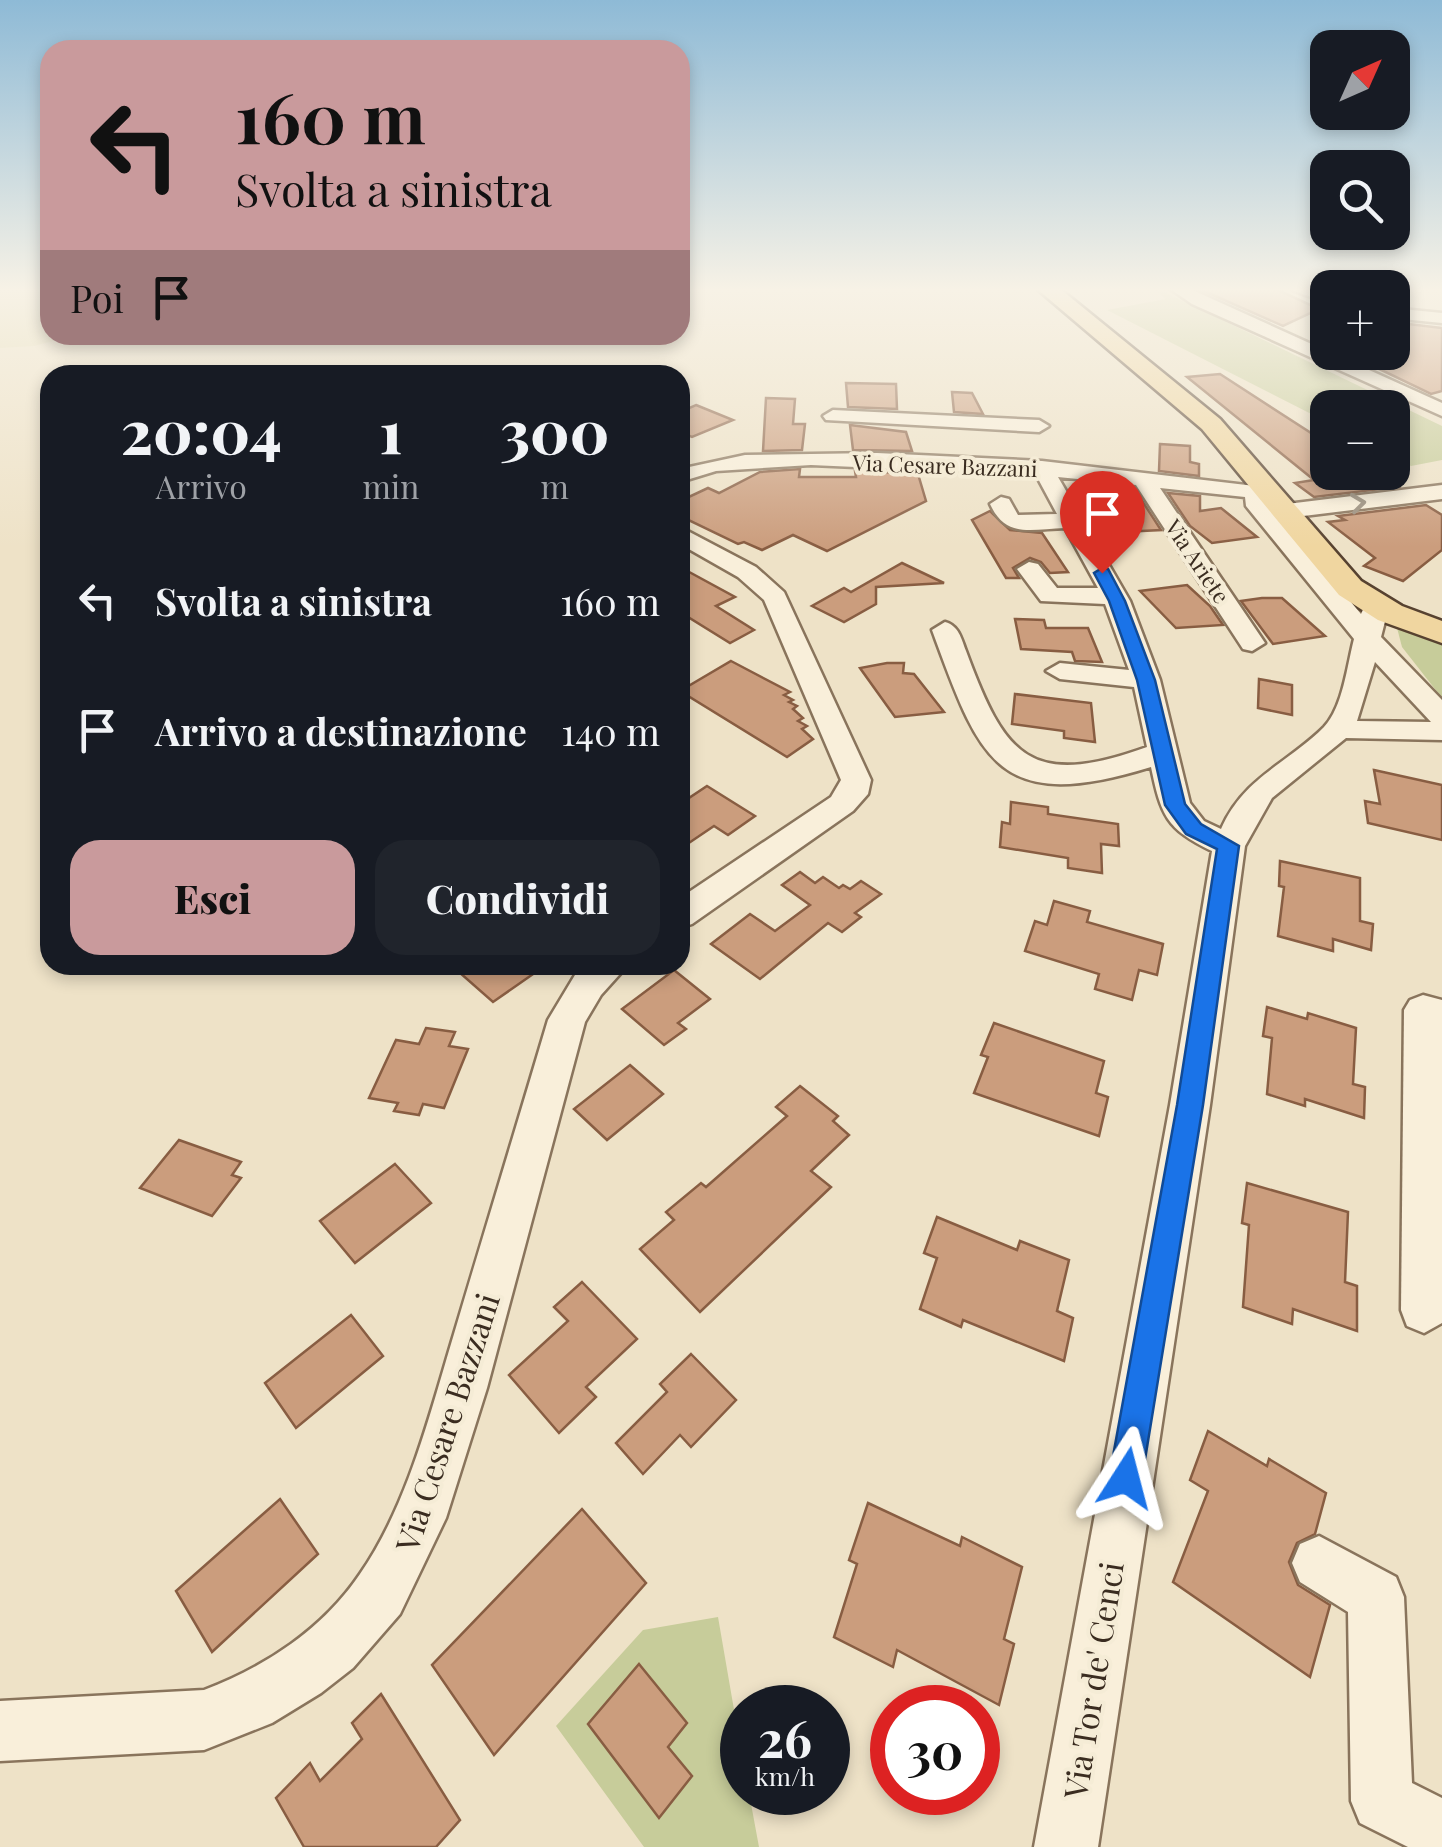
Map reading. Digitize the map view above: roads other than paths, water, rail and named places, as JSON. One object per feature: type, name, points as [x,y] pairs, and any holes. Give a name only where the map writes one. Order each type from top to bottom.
[{"type":"main road","points":[[1152,374],[1201,414],[1271,502],[1346,584],[1376,606],[1442,633]]},
{"type":"street","points":[[1367,374],[1436,404]]},
{"type":"street","points":[[833,416],[1039,426]]},
{"type":"street","points":[[957,422],[963,462]]},
{"type":"street","name":"Via Cesare Bazzani","points":[[690,473],[752,460],[963,462],[1143,478],[1271,502],[1438,496]]},
{"type":"street","points":[[1042,468],[1114,596],[1146,680],[1170,793],[1181,816],[1201,834],[1228,846]]},
{"type":"street","name":"Via Ariete","points":[[1143,478],[1252,643]]},
{"type":"street","points":[[1271,502],[1367,638],[1442,717]]},
{"type":"street","points":[[1009,523],[1074,521]]},
{"type":"street","points":[[690,539],[739,566],[775,597],[856,780],[846,800],[690,908]]},
{"type":"street","points":[[1029,569],[1050,604],[1056,597],[1114,596]]},
{"type":"street","points":[[1376,606],[1353,697],[1339,729],[1442,732]]},
{"type":"street","points":[[945,630],[988,736],[1016,762],[1050,774],[1093,774],[1163,752]]},
{"type":"street","points":[[1060,671],[1146,680]]},
{"type":"street","name":"Via Tor de' Cenci","points":[[1066,1847],[1094,1656],[1190,1105],[1228,846],[1240,819],[1261,792],[1339,729]]},
{"type":"street","name":"Via Cesare Bazzani","points":[[0,1731],[176,1724],[218,1715],[270,1692],[318,1660],[380,1594],[419,1518],[462,1388],[567,1020],[588,985],[599,975]]},
{"type":"street","points":[[1424,1310],[1423,1010],[1442,1015]]},
{"type":"street","points":[[1320,1564],[1376,1597],[1382,1801],[1442,1830]]}]
